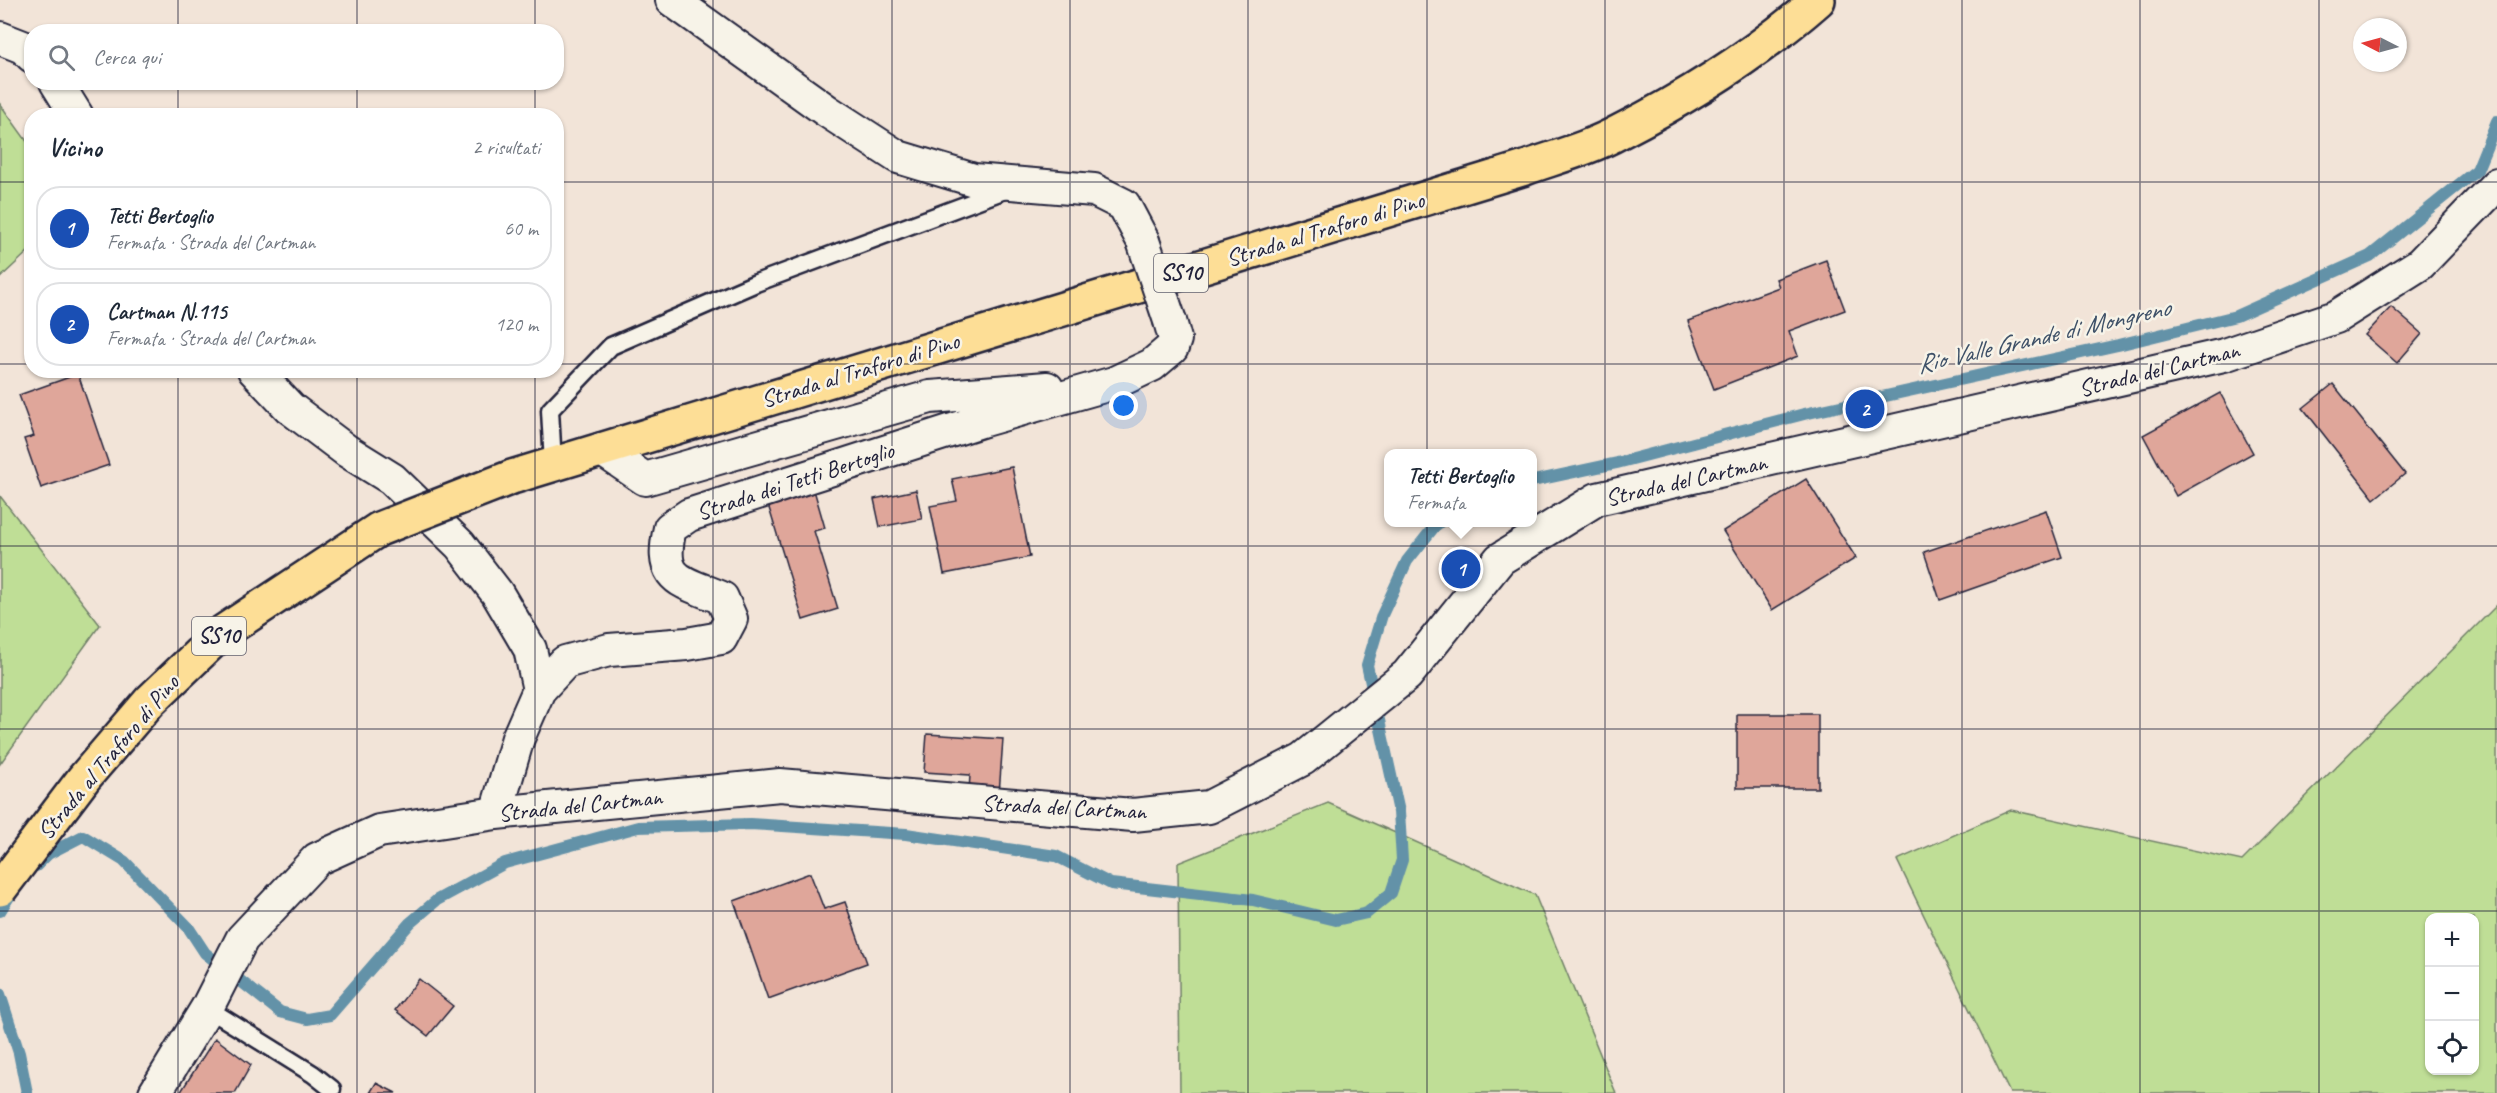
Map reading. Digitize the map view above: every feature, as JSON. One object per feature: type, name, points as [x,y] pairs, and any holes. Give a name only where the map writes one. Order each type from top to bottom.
[{"type":"main road","name":"Strada al Traforo di Pino","points":[[0,889],[84,778],[150,701],[220,634],[379,529],[512,477],[553,464],[1535,165],[1617,133],[1699,86],[1795,20],[1818,0]]},
{"type":"street","name":"Strada dei Tetti Bertoglio","points":[[496,813],[518,738],[539,690],[565,662],[609,650],[687,644],[721,638],[730,619],[722,598],[674,576],[665,550],[670,528],[689,515],[984,420],[1114,383],[1152,364],[1172,348],[1174,339],[1143,241],[1124,206],[1094,190],[974,180],[898,157],[827,111],[672,0]]},
{"type":"street","points":[[0,38],[24,48]]},
{"type":"street","points":[[61,90],[72,108]]},
{"type":"street","name":"Strada del Cartman","points":[[155,1093],[209,1003],[242,939],[317,859],[380,831],[496,813],[780,785],[1132,815],[1209,807],[1304,759],[1407,675],[1500,559],[1597,500],[2224,355],[2336,317],[2420,264],[2497,184]]},
{"type":"street","points":[[262,378],[290,408],[347,451],[392,479],[460,545],[497,593],[530,649],[539,690]]},
{"type":"street","name":"Strada dei Tetti Bertoglio","points":[[601,449],[645,479],[930,397],[1114,383]]},
{"type":"lane","points":[[553,464],[550,410],[611,346],[756,283],[1019,184]]},
{"type":"lane","points":[[209,1003],[332,1089]]},
{"type":"green space","points":[[0,104],[24,137],[24,256],[0,278]]},
{"type":"green space","points":[[0,496],[100,625],[0,764]]},
{"type":"green space","points":[[2497,605],[2497,1093],[2010,1093],[1897,860],[2011,810],[2242,861]]},
{"type":"green space","points":[[1328,803],[1535,895],[1616,1093],[1180,1093],[1178,863]]},
{"type":"building","points":[[1826,260],[1845,310],[1789,331],[1798,356],[1714,389],[1688,321],[1779,287],[1776,279]]},
{"type":"building","points":[[2391,307],[2422,334],[2397,363],[2365,335]]},
{"type":"building","points":[[67,378],[79,378],[109,465],[41,488],[24,439],[34,436],[19,395]]},
{"type":"building","points":[[2333,384],[2405,474],[2374,499],[2303,408]]},
{"type":"building","points":[[2220,393],[2253,453],[2176,496],[2143,435]]},
{"type":"building","points":[[1012,467],[1030,557],[944,574],[930,506],[957,501],[952,479]]},
{"type":"building","points":[[1806,479],[1856,558],[1772,610],[1723,531]]},
{"type":"building","points":[[812,483],[825,528],[814,531],[838,609],[803,620],[766,498]]},
{"type":"building","points":[[916,490],[922,519],[880,527],[874,499]]},
{"type":"building","points":[[2046,510],[2062,557],[1940,600],[1924,552]]},
{"type":"building","points":[[1737,714],[1818,714],[1818,788],[1737,788]]},
{"type":"building","points":[[927,734],[1003,739],[999,794],[969,791],[970,775],[924,772]]},
{"type":"building","points":[[810,873],[824,909],[845,902],[867,963],[768,999],[734,901]]},
{"type":"building","points":[[419,979],[453,1006],[428,1036],[395,1010]]},
{"type":"building","points":[[215,1038],[251,1065],[235,1093],[180,1093]]},
{"type":"building","points":[[376,1083],[396,1093],[370,1093]]},
{"type":"waterway","name":"Rio Valle Grande di Mongreno","points":[[1537,480],[1617,463],[1804,414],[2118,345],[2236,316],[2370,256],[2477,170],[2497,121]]},
{"type":"waterway","name":"Rio Valle Grande di Mongreno","points":[[36,866],[48,854],[83,836],[124,861],[188,927],[205,953],[280,1012],[307,1019],[330,1015],[410,923],[437,900],[505,863],[638,827],[750,824],[906,834],[1056,856],[1111,884],[1253,900],[1336,920],[1367,913],[1391,893],[1402,860],[1399,812],[1367,665],[1382,615],[1407,561],[1434,527]]},
{"type":"waterway","name":"Rio Valle Grande di Mongreno","points":[[0,911],[12,892]]},
{"type":"waterway","name":"Rio Valle Grande di Mongreno","points":[[0,994],[19,1053],[27,1093]]},
{"type":"place","name":"Cartman N.115","points":[[1865,409]]},
{"type":"place","name":"Tetti Bertoglio","points":[[1461,569]]}]
